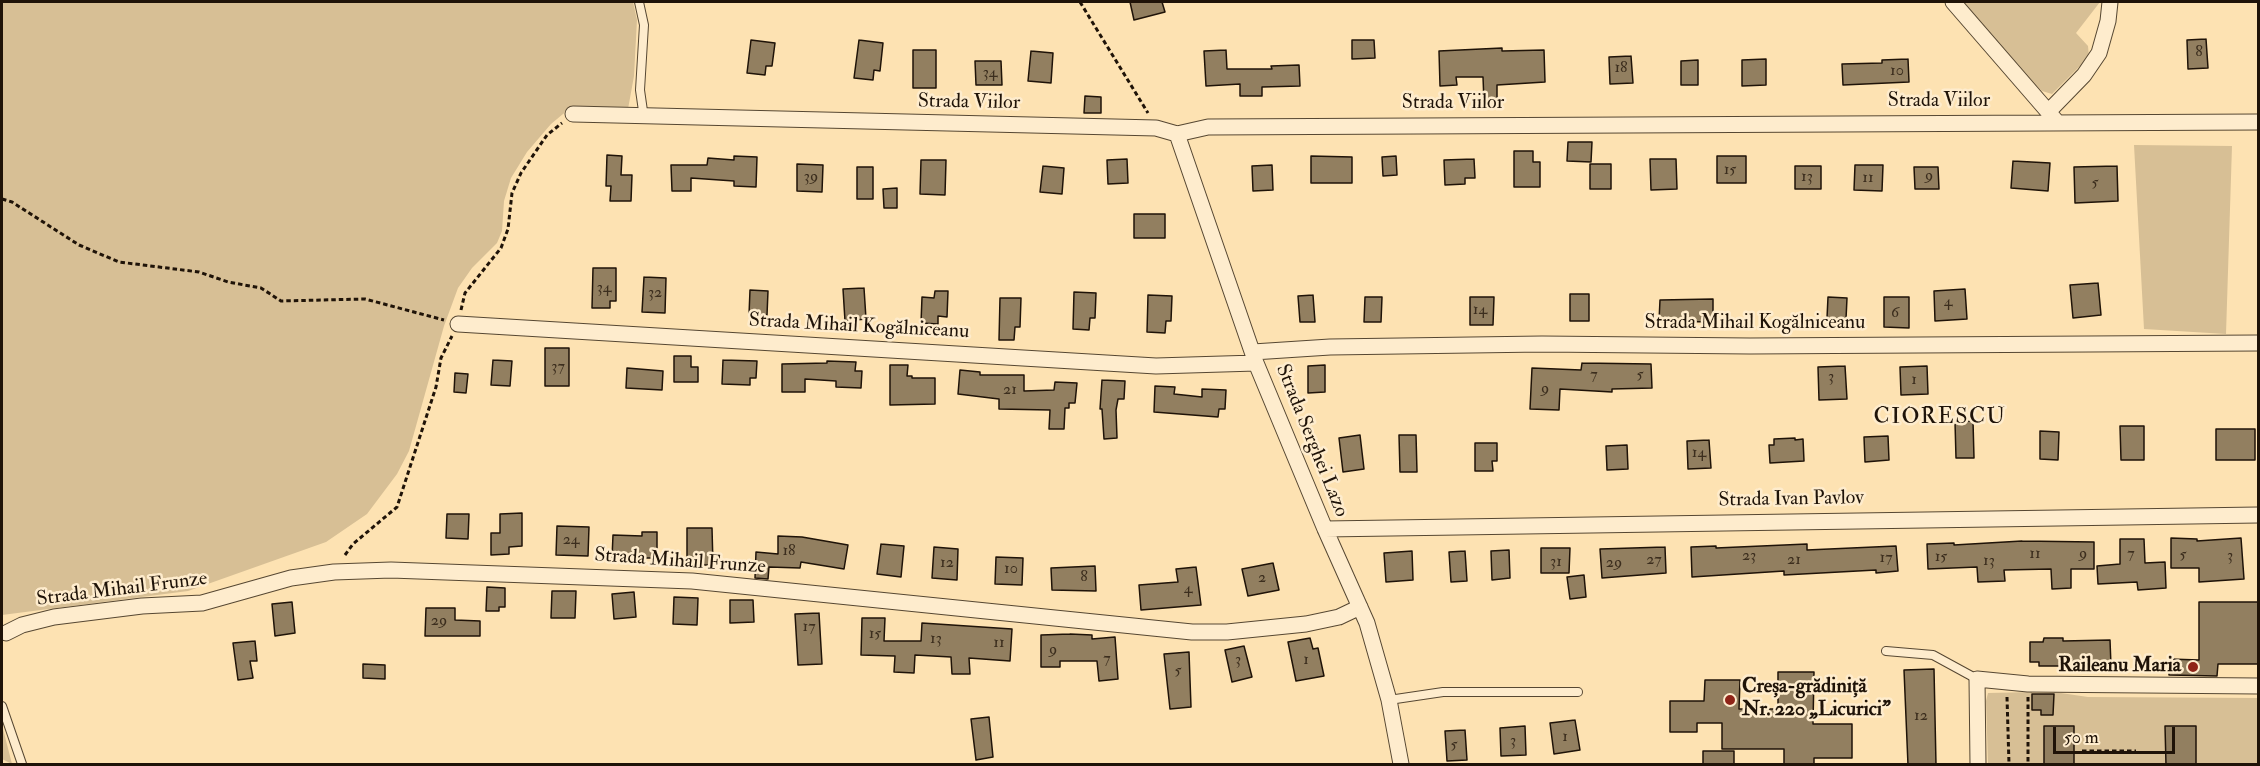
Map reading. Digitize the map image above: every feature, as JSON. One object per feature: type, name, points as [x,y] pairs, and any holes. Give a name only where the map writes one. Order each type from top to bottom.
[{"type":"street","points":[[1953,2],[2053,117],[2099,53],[2108,21],[2110,2]]},
{"type":"street","name":"Strada Viilor","points":[[573,114],[1156,128],[1177,134],[1208,127],[2053,117],[2135,124],[2259,122]]},
{"type":"street","name":"Strada Serghei Lazo","points":[[1177,134],[1254,358],[1367,623],[1389,700],[1401,765]]},
{"type":"street","name":"Strada Mihail Kogălniceanu","points":[[458,324],[1156,366],[1254,358],[1330,347],[1542,344],[1750,346],[2259,343]]},
{"type":"street","name":"Strada Ivan Pavlov","points":[[1325,529],[2259,515]]},
{"type":"street","name":"Strada Mihail Frunze","points":[[4,636],[22,625],[54,617],[142,606],[202,603],[291,578],[334,572],[391,570],[693,581],[1192,632],[1227,632],[1306,624],[1339,617],[1360,607]]},
{"type":"street","points":[[1978,765],[1977,679],[2028,684],[2259,686]]},
{"type":"lane","points":[[639,2],[644,25],[640,90],[644,111],[649,116]]},
{"type":"lane","points":[[1886,651],[1933,656],[1977,679]]},
{"type":"lane","points":[[1389,700],[1443,692],[1578,692]]},
{"type":"lane","points":[[2,706],[22,765]]},
{"type":"path","points":[[1080,2],[1156,128]]},
{"type":"path","points":[[334,572],[353,544],[397,507],[436,387],[441,358],[458,324],[465,293],[501,248],[508,229],[512,192],[521,173],[547,135],[573,114]]},
{"type":"path","points":[[2,199],[12,202],[79,245],[118,262],[199,272],[228,282],[261,288],[281,301],[365,299],[458,324]]},
{"type":"path","points":[[2007,683],[2009,765]]},
{"type":"path","points":[[2028,684],[2028,765]]},
{"type":"path","points":[[2082,751],[2136,751]]},
{"type":"shaded area","points":[[2,2],[633,2],[637,20],[634,76],[628,109],[569,109],[551,124],[527,152],[511,178],[504,201],[502,231],[497,243],[472,268],[458,288],[444,326],[409,451],[397,474],[367,514],[326,542],[188,591],[2,615]]},
{"type":"shaded area","points":[[1963,2],[2100,2],[2076,33],[2088,46],[2089,57],[2052,94],[2042,91],[2015,67]]},
{"type":"shaded area","points":[[2134,145],[2232,146],[2226,334],[2144,329]]},
{"type":"shaded area","points":[[2032,692],[2032,710],[2041,710],[2041,715],[2053,715],[2054,692],[2088,697],[2258,698],[2258,764],[1988,764],[1986,701],[1988,693]]},
{"type":"shaded area","points":[[2,725],[12,764],[2,759]]},
{"type":"building","points":[[1130,2],[1162,2],[1165,12],[1134,20]]},
{"type":"building","points":[[2206,39],[2208,68],[2188,69],[2187,40]]},
{"type":"building","points":[[751,40],[775,43],[772,66],[766,66],[765,75],[747,73]]},
{"type":"building","points":[[859,40],[883,43],[880,71],[874,70],[873,80],[854,78]]},
{"type":"building","points":[[1352,40],[1374,40],[1375,58],[1352,59]]},
{"type":"building","points":[[1502,48],[1502,51],[1544,50],[1545,82],[1497,85],[1497,102],[1484,102],[1483,77],[1456,77],[1457,85],[1440,86],[1439,51]]},
{"type":"building","points":[[913,50],[936,50],[936,88],[913,88]]},
{"type":"building","points":[[1226,50],[1227,69],[1272,69],[1271,66],[1299,65],[1300,86],[1262,87],[1262,96],[1240,96],[1240,84],[1206,86],[1204,51]]},
{"type":"building","points":[[1031,51],[1053,53],[1051,83],[1028,81]]},
{"type":"building","points":[[1631,56],[1633,83],[1610,84],[1609,57]]},
{"type":"building","points":[[1766,59],[1766,85],[1742,86],[1742,60]]},
{"type":"building","points":[[1908,59],[1909,82],[1843,85],[1842,64],[1882,63],[1882,60]]},
{"type":"building","points":[[1698,60],[1698,85],[1681,85],[1681,61]]},
{"type":"building","points":[[975,61],[1001,61],[1002,85],[976,85]]},
{"type":"building","points":[[1085,96],[1101,97],[1101,113],[1084,113]]},
{"type":"building","points":[[1568,142],[1592,142],[1591,162],[1567,161]]},
{"type":"building","points":[[1514,151],[1533,151],[1533,162],[1540,162],[1540,187],[1514,187]]},
{"type":"building","points":[[607,155],[622,156],[621,175],[632,175],[631,201],[610,201],[611,186],[606,186]]},
{"type":"building","points":[[734,156],[757,157],[756,187],[734,186],[734,181],[691,178],[691,191],[672,191],[671,165],[707,165],[708,158],[734,160]]},
{"type":"building","points":[[1311,156],[1352,157],[1352,183],[1311,183]]},
{"type":"building","points":[[1396,156],[1397,175],[1383,176],[1382,157]]},
{"type":"building","points":[[1717,156],[1746,156],[1746,183],[1717,183]]},
{"type":"building","points":[[1127,159],[1128,183],[1108,184],[1107,160]]},
{"type":"building","points":[[1474,159],[1475,178],[1465,178],[1465,184],[1445,185],[1444,160]]},
{"type":"building","points":[[1650,159],[1676,159],[1677,189],[1651,190]]},
{"type":"building","points":[[921,160],[946,160],[945,195],[920,194]]},
{"type":"building","points":[[2013,161],[2050,163],[2048,191],[2011,188]]},
{"type":"building","points":[[797,164],[823,165],[822,192],[797,191]]},
{"type":"building","points":[[1590,164],[1611,164],[1611,189],[1590,189]]},
{"type":"building","points":[[1272,165],[1273,190],[1253,191],[1252,166]]},
{"type":"building","points":[[1855,165],[1883,165],[1882,191],[1854,190]]},
{"type":"building","points":[[1043,166],[1064,168],[1062,194],[1040,192]]},
{"type":"building","points":[[1795,166],[1821,166],[1821,189],[1795,189]]},
{"type":"building","points":[[2117,166],[2118,201],[2075,203],[2074,167]]},
{"type":"building","points":[[857,167],[873,167],[873,199],[857,199]]},
{"type":"building","points":[[1914,167],[1938,167],[1939,189],[1915,189]]},
{"type":"building","points":[[897,188],[897,208],[884,208],[883,189]]},
{"type":"building","points":[[1134,214],[1165,214],[1165,238],[1134,238]]},
{"type":"building","points":[[593,268],[616,268],[616,301],[610,301],[610,308],[592,308]]},
{"type":"building","points":[[644,277],[666,278],[665,313],[642,312]]},
{"type":"building","points":[[2098,283],[2101,315],[2073,318],[2070,285]]},
{"type":"building","points":[[864,288],[866,319],[845,321],[843,289]]},
{"type":"building","points":[[1965,289],[1967,319],[1935,321],[1934,291]]},
{"type":"building","points":[[750,290],[768,291],[767,315],[749,315]]},
{"type":"building","points":[[935,291],[948,291],[947,317],[938,316],[938,324],[921,323],[922,297],[934,298]]},
{"type":"building","points":[[1074,292],[1096,293],[1095,318],[1090,318],[1089,330],[1073,329]]},
{"type":"building","points":[[1570,294],[1589,294],[1589,321],[1570,321]]},
{"type":"building","points":[[1148,295],[1172,296],[1171,321],[1166,321],[1165,333],[1147,332]]},
{"type":"building","points":[[1313,295],[1315,322],[1300,322],[1298,296]]},
{"type":"building","points":[[1365,297],[1382,297],[1381,322],[1364,322]]},
{"type":"building","points":[[1470,297],[1494,297],[1493,325],[1470,325]]},
{"type":"building","points":[[1828,297],[1847,298],[1846,319],[1827,318]]},
{"type":"building","points":[[1884,297],[1909,297],[1909,328],[1884,327]]},
{"type":"building","points":[[1000,298],[1021,298],[1020,327],[1015,327],[1014,340],[999,340]]},
{"type":"building","points":[[1713,299],[1713,322],[1659,321],[1660,300]]},
{"type":"building","points":[[545,348],[569,348],[569,386],[545,386]]},
{"type":"building","points":[[674,356],[691,356],[691,367],[698,367],[698,382],[674,382]]},
{"type":"building","points":[[493,360],[512,361],[510,386],[491,385]]},
{"type":"building","points":[[723,360],[757,361],[756,378],[750,378],[750,385],[722,384]]},
{"type":"building","points":[[827,361],[856,362],[855,371],[862,371],[861,388],[836,387],[836,381],[805,379],[805,392],[782,392],[782,364],[827,363]]},
{"type":"building","points":[[1582,363],[1651,364],[1652,388],[1612,389],[1612,392],[1560,389],[1559,410],[1530,409],[1532,368],[1581,370]]},
{"type":"building","points":[[890,365],[908,365],[907,376],[912,376],[912,378],[935,378],[935,404],[890,405]]},
{"type":"building","points":[[1325,365],[1325,392],[1308,393],[1308,366]]},
{"type":"building","points":[[1845,366],[1847,399],[1819,400],[1818,367]]},
{"type":"building","points":[[1927,366],[1928,394],[1901,395],[1900,367]]},
{"type":"building","points":[[627,368],[663,371],[662,390],[626,388]]},
{"type":"building","points":[[960,370],[980,372],[980,375],[1024,375],[1024,391],[1054,390],[1055,382],[1077,383],[1075,403],[1069,403],[1069,408],[1065,408],[1064,429],[1049,429],[1050,410],[999,409],[999,399],[958,394]]},
{"type":"building","points":[[455,373],[468,374],[466,393],[454,392]]},
{"type":"building","points":[[1102,380],[1125,381],[1124,399],[1118,399],[1116,410],[1117,438],[1104,439],[1102,409],[1100,409]]},
{"type":"building","points":[[1155,386],[1175,387],[1174,394],[1202,397],[1202,389],[1226,390],[1225,409],[1219,409],[1218,417],[1154,412]]},
{"type":"building","points":[[1973,421],[1974,458],[1956,458],[1955,422]]},
{"type":"building","points":[[2120,426],[2144,426],[2144,460],[2121,460]]},
{"type":"building","points":[[2216,429],[2255,429],[2255,460],[2216,460]]},
{"type":"building","points":[[2040,431],[2059,432],[2058,460],[2040,459]]},
{"type":"building","points":[[1360,435],[1364,469],[1343,472],[1339,438]]},
{"type":"building","points":[[1399,435],[1416,435],[1417,472],[1400,472]]},
{"type":"building","points":[[1888,436],[1889,460],[1865,462],[1864,437]]},
{"type":"building","points":[[1795,438],[1795,440],[1803,439],[1804,461],[1770,463],[1769,445],[1774,445],[1774,439]]},
{"type":"building","points":[[1709,440],[1711,468],[1688,469],[1687,441]]},
{"type":"building","points":[[1475,443],[1497,443],[1497,461],[1492,461],[1493,471],[1475,471]]},
{"type":"building","points":[[1627,445],[1628,469],[1607,470],[1606,446]]},
{"type":"building","points":[[522,513],[522,546],[509,547],[509,554],[491,555],[491,533],[500,533],[500,514]]},
{"type":"building","points":[[447,514],[469,514],[468,539],[446,538]]},
{"type":"building","points":[[557,526],[589,527],[588,556],[556,555]]},
{"type":"building","points":[[687,528],[712,528],[713,565],[687,565]]},
{"type":"building","points":[[642,532],[657,532],[657,558],[612,558],[613,535],[642,536]]},
{"type":"building","points":[[778,536],[802,537],[848,545],[844,569],[801,562],[800,568],[769,567],[768,579],[755,578],[756,552],[778,554]]},
{"type":"building","points":[[2171,538],[2197,539],[2197,541],[2241,538],[2244,579],[2199,582],[2199,568],[2171,568]]},
{"type":"building","points":[[2120,539],[2144,539],[2145,563],[2165,562],[2166,588],[2138,590],[2137,582],[2098,584],[2097,566],[2120,564]]},
{"type":"building","points":[[2022,541],[2094,542],[2094,569],[2071,569],[2071,588],[2052,589],[2051,569],[2004,570],[2005,581],[1978,582],[1977,567],[1928,569],[1927,544],[1954,543],[1954,545]]},
{"type":"building","points":[[881,544],[904,546],[901,577],[877,574]]},
{"type":"building","points":[[1807,544],[1807,550],[1896,546],[1898,571],[1784,575],[1784,571],[1692,577],[1691,547]]},
{"type":"building","points":[[934,547],[958,549],[957,580],[932,578]]},
{"type":"building","points":[[1665,547],[1666,573],[1602,578],[1600,549]]},
{"type":"building","points":[[1541,548],[1570,548],[1569,573],[1541,573]]},
{"type":"building","points":[[1509,550],[1510,578],[1492,580],[1491,551]]},
{"type":"building","points":[[1412,551],[1413,580],[1386,582],[1384,553]]},
{"type":"building","points":[[1465,551],[1467,581],[1451,582],[1449,552]]},
{"type":"building","points":[[996,557],[1023,558],[1022,585],[995,584]]},
{"type":"building","points":[[1273,563],[1279,590],[1248,596],[1242,569]]},
{"type":"building","points":[[1095,566],[1096,591],[1052,590],[1051,568]]},
{"type":"building","points":[[1196,567],[1201,605],[1141,610],[1139,585],[1178,582],[1176,569]]},
{"type":"building","points":[[1584,575],[1586,597],[1570,599],[1567,577]]},
{"type":"building","points":[[487,587],[505,588],[505,607],[499,607],[499,611],[486,611]]},
{"type":"building","points":[[552,591],[576,591],[575,618],[551,618]]},
{"type":"building","points":[[634,592],[636,617],[614,619],[612,594]]},
{"type":"building","points":[[674,597],[698,598],[697,625],[673,624]]},
{"type":"building","points":[[730,600],[753,600],[754,622],[730,623]]},
{"type":"building","points":[[292,602],[295,633],[275,636],[272,604]]},
{"type":"building","points":[[2199,602],[2259,602],[2259,664],[2218,664],[2217,676],[2169,675],[2169,659],[2199,660]]},
{"type":"building","points":[[426,608],[455,608],[455,620],[480,621],[480,636],[425,636]]},
{"type":"building","points":[[819,613],[822,664],[798,665],[795,614]]},
{"type":"building","points":[[862,618],[885,618],[884,641],[921,641],[922,623],[1012,629],[1010,661],[969,658],[970,674],[952,674],[951,657],[915,655],[914,673],[894,672],[895,656],[861,655]]},
{"type":"building","points":[[1041,635],[1092,635],[1092,639],[1115,637],[1118,679],[1099,681],[1097,661],[1060,661],[1060,667],[1041,667]]},
{"type":"building","points":[[1310,638],[1313,649],[1318,648],[1324,676],[1296,681],[1288,642]]},
{"type":"building","points":[[2044,638],[2063,638],[2063,641],[2110,640],[2111,666],[2039,666],[2039,662],[2030,662],[2030,642],[2043,642]]},
{"type":"building","points":[[255,641],[257,661],[250,661],[253,678],[238,680],[233,643]]},
{"type":"building","points":[[1244,646],[1252,677],[1232,682],[1225,650]]},
{"type":"building","points":[[1189,652],[1191,707],[1170,709],[1164,654]]},
{"type":"building","points":[[363,664],[385,665],[385,679],[363,678]]},
{"type":"building","points":[[1934,669],[1936,765],[1908,765],[1904,670]]},
{"type":"building","points":[[1778,672],[1814,672],[1813,724],[1852,724],[1852,758],[1814,758],[1814,765],[1784,765],[1784,749],[1722,749],[1722,723],[1697,723],[1697,732],[1670,732],[1670,701],[1704,701],[1705,680],[1740,680],[1739,709],[1778,709]]},
{"type":"building","points":[[2032,694],[2054,694],[2053,715],[2041,715],[2041,710],[2032,710]]},
{"type":"building","points":[[989,717],[993,757],[976,760],[971,719]]},
{"type":"building","points":[[1575,720],[1580,750],[1554,754],[1550,723]]},
{"type":"building","points":[[1525,726],[1526,755],[1501,756],[1500,728]]},
{"type":"building","points":[[2044,726],[2074,726],[2074,765],[2044,765]]},
{"type":"building","points":[[2165,726],[2196,726],[2196,765],[2166,765]]},
{"type":"building","points":[[1465,730],[1467,760],[1447,761],[1445,731]]},
{"type":"building","points":[[1703,751],[1734,751],[1734,765],[1703,765]]},
{"type":"place","name":"Raileanu Maria","points":[[2193,667]]},
{"type":"place","name":"Creșa-grădiniță Nr. 220 „Licurici”","points":[[1730,700]]},
{"type":"district","name":"CIORESCU","points":[[1940,418]]}]
